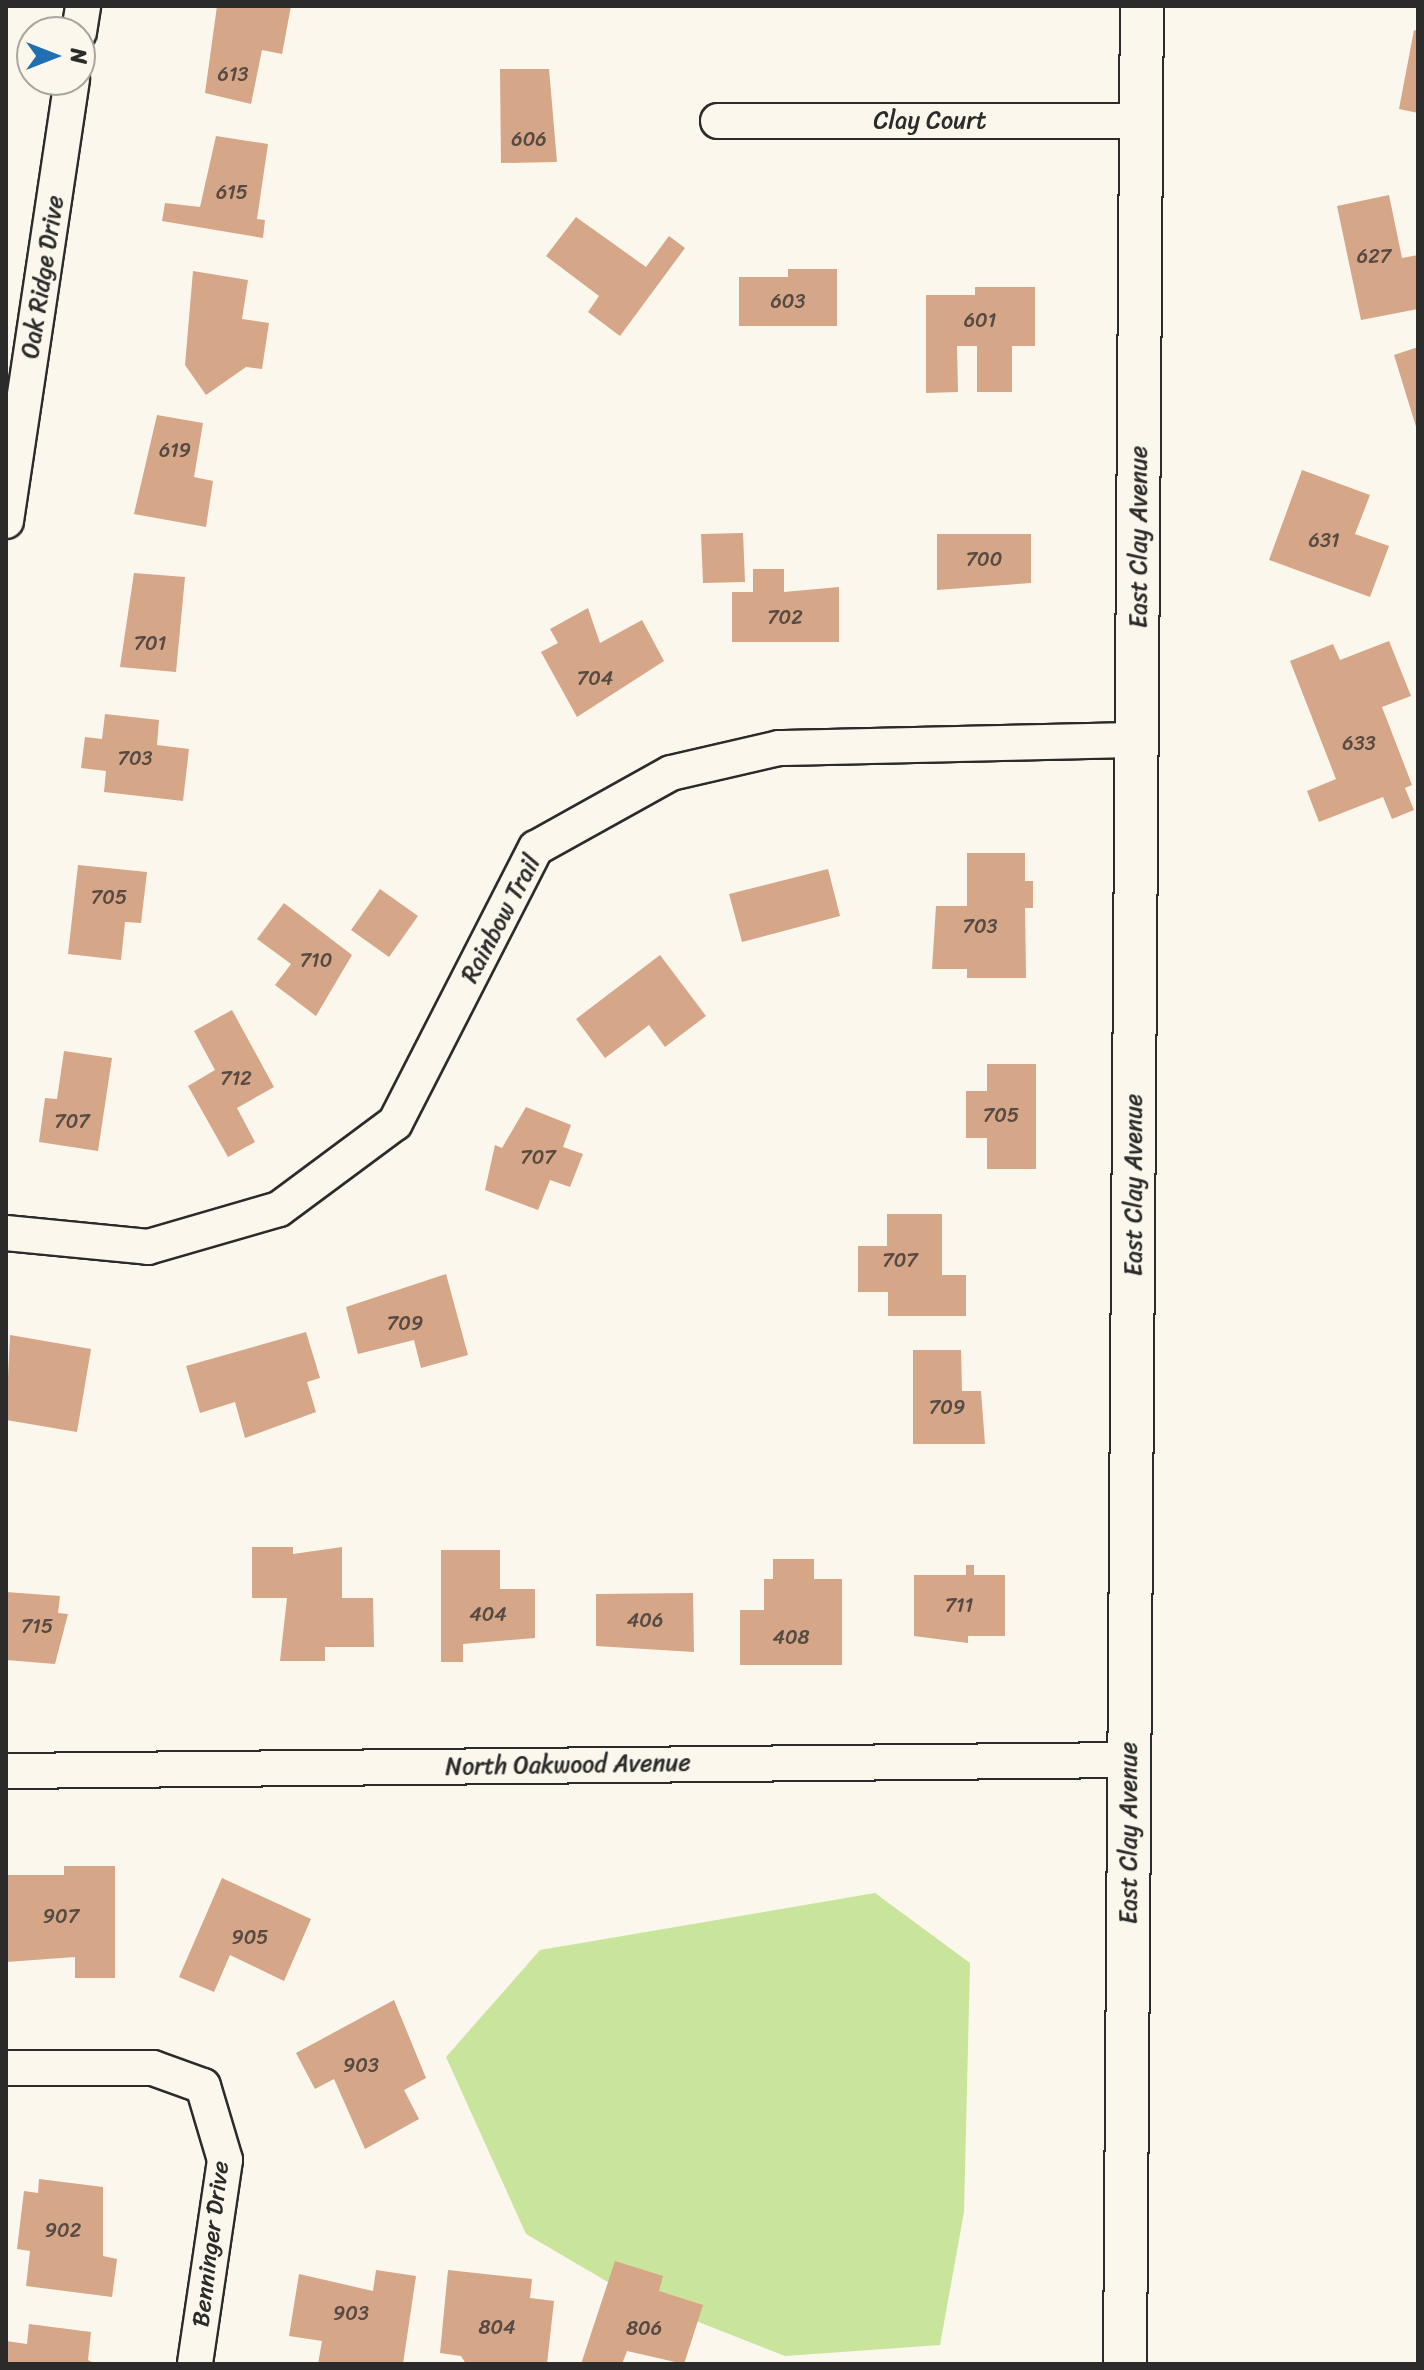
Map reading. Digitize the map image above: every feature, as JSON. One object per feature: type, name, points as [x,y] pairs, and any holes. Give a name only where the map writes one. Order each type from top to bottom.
[{"type":"street","name":"East Clay Avenue","points":[[1125,2364],[1142,6]]},
{"type":"street","name":"Oak Ridge Drive","points":[[6,521],[70,96]]},
{"type":"street","name":"Clay Court","points":[[718,121],[1142,121]]},
{"type":"street","name":"Rainbow Trail","points":[[6,1233],[148,1247],[279,1209],[395,1123],[536,848],[671,773],[779,748],[1137,740]]},
{"type":"street","name":"North Oakwood Avenue","points":[[6,1771],[1130,1760]]},
{"type":"street","name":"Benninger Drive","points":[[6,2068],[153,2068],[203,2086],[225,2160],[195,2364]]},
{"type":"green space","points":[[875,1893],[970,1963],[964,2212],[940,2345],[785,2356],[630,2295],[526,2234],[446,2057],[540,1950]]},
{"type":"building","points":[[217,6],[291,6],[282,54],[262,50],[251,104],[205,93]]},
{"type":"building","points":[[1414,30],[1418,31],[1418,113],[1399,109]]},
{"type":"building","points":[[500,69],[549,69],[557,162],[501,163]]},
{"type":"building","points":[[216,136],[268,144],[257,219],[265,220],[263,238],[162,221],[165,203],[200,207]]},
{"type":"building","points":[[1389,195],[1402,258],[1418,255],[1418,309],[1361,320],[1337,206]]},
{"type":"building","points":[[576,217],[646,267],[669,236],[685,248],[620,336],[588,312],[599,296],[546,256]]},
{"type":"building","points":[[788,269],[837,269],[837,326],[739,326],[739,277],[788,277]]},
{"type":"building","points":[[193,271],[248,280],[242,319],[269,323],[262,369],[246,367],[206,395],[185,365]]},
{"type":"building","points":[[975,287],[1035,287],[1035,346],[1012,346],[1012,392],[977,392],[977,346],[957,346],[958,392],[926,393],[926,295],[975,295]]},
{"type":"building","points":[[1418,347],[1418,429],[1417,430],[1394,355]]},
{"type":"building","points":[[157,415],[203,423],[194,477],[213,481],[206,527],[134,514]]},
{"type":"building","points":[[1302,470],[1370,495],[1355,534],[1389,546],[1370,597],[1269,560]]},
{"type":"building","points":[[743,533],[745,582],[703,583],[701,534]]},
{"type":"building","points":[[937,534],[1031,534],[1031,583],[937,590]]},
{"type":"building","points":[[753,569],[784,569],[784,592],[839,587],[839,642],[732,642],[732,592],[753,592]]},
{"type":"building","points":[[134,573],[185,577],[176,672],[120,667]]},
{"type":"building","points":[[588,608],[600,643],[642,620],[664,661],[577,717],[541,652],[558,643],[550,629]]},
{"type":"building","points":[[1389,641],[1411,696],[1382,707],[1412,785],[1405,788],[1414,810],[1392,819],[1383,797],[1319,822],[1307,791],[1336,779],[1290,661],[1333,644],[1340,660]]},
{"type":"building","points":[[105,714],[159,720],[157,745],[189,749],[183,801],[104,792],[106,771],[81,768],[85,737],[102,739]]},
{"type":"building","points":[[967,853],[1025,853],[1025,881],[1033,881],[1033,908],[1025,908],[1026,978],[967,978],[967,969],[932,969],[936,906],[967,906]]},
{"type":"building","points":[[78,865],[147,872],[141,923],[125,922],[121,960],[68,954]]},
{"type":"building","points":[[828,869],[840,916],[742,942],[729,894]]},
{"type":"building","points":[[380,889],[418,916],[389,957],[351,930]]},
{"type":"building","points":[[284,903],[352,955],[316,1016],[275,985],[291,964],[257,939]]},
{"type":"building","points":[[660,955],[706,1016],[665,1047],[649,1025],[605,1058],[576,1019]]},
{"type":"building","points":[[232,1010],[274,1087],[237,1108],[255,1142],[228,1157],[188,1086],[215,1070],[194,1031]]},
{"type":"building","points":[[64,1051],[112,1058],[98,1151],[39,1142],[45,1098],[57,1099]]},
{"type":"building","points":[[987,1064],[1036,1064],[1036,1169],[987,1169],[987,1138],[966,1138],[966,1091],[987,1091]]},
{"type":"building","points":[[526,1107],[571,1125],[563,1147],[583,1154],[570,1187],[550,1180],[538,1210],[485,1190],[495,1145],[502,1148]]},
{"type":"building","points":[[887,1214],[942,1214],[942,1275],[966,1275],[966,1316],[888,1316],[888,1292],[858,1292],[858,1246],[887,1246]]},
{"type":"building","points":[[446,1274],[468,1355],[421,1368],[414,1340],[358,1354],[346,1307]]},
{"type":"building","points":[[306,1332],[320,1378],[307,1382],[316,1412],[245,1438],[235,1402],[200,1413],[186,1366]]},
{"type":"building","points":[[10,1335],[91,1349],[77,1432],[6,1420]]},
{"type":"building","points":[[913,1350],[961,1350],[962,1391],[981,1391],[985,1444],[913,1444]]},
{"type":"building","points":[[252,1547],[293,1547],[293,1554],[342,1547],[342,1598],[373,1598],[374,1647],[325,1647],[325,1661],[280,1661],[287,1598],[252,1598]]},
{"type":"building","points":[[441,1550],[500,1550],[500,1589],[535,1589],[535,1638],[463,1644],[463,1662],[441,1662]]},
{"type":"building","points":[[773,1559],[814,1559],[814,1579],[842,1579],[842,1665],[740,1665],[740,1610],[764,1610],[764,1579],[773,1579]]},
{"type":"building","points":[[966,1565],[974,1565],[974,1575],[1005,1575],[1005,1636],[968,1636],[968,1643],[914,1636],[914,1575],[966,1575]]},
{"type":"building","points":[[6,1592],[60,1596],[58,1613],[68,1614],[55,1664],[6,1660]]},
{"type":"building","points":[[693,1593],[694,1652],[596,1646],[596,1594]]},
{"type":"building","points":[[64,1866],[115,1866],[115,1978],[75,1978],[75,1957],[6,1962],[6,1875],[64,1875]]},
{"type":"building","points":[[222,1878],[311,1919],[284,1981],[230,1955],[214,1992],[179,1977]]},
{"type":"building","points":[[394,2000],[426,2078],[404,2090],[419,2119],[365,2149],[334,2079],[315,2089],[296,2053]]},
{"type":"building","points":[[39,2179],[103,2187],[103,2256],[117,2259],[112,2297],[26,2286],[30,2251],[17,2249],[24,2191],[38,2193]]},
{"type":"building","points":[[615,2261],[663,2276],[659,2291],[703,2305],[684,2364],[627,2351],[622,2364],[581,2364]]},
{"type":"building","points":[[376,2270],[416,2276],[403,2364],[318,2364],[322,2341],[289,2336],[299,2274],[373,2291]]},
{"type":"building","points":[[448,2270],[532,2279],[530,2298],[554,2301],[547,2364],[466,2364],[461,2356],[440,2353]]},
{"type":"building","points":[[29,2324],[91,2332],[88,2360],[95,2364],[6,2364],[6,2341],[27,2344]]}]
